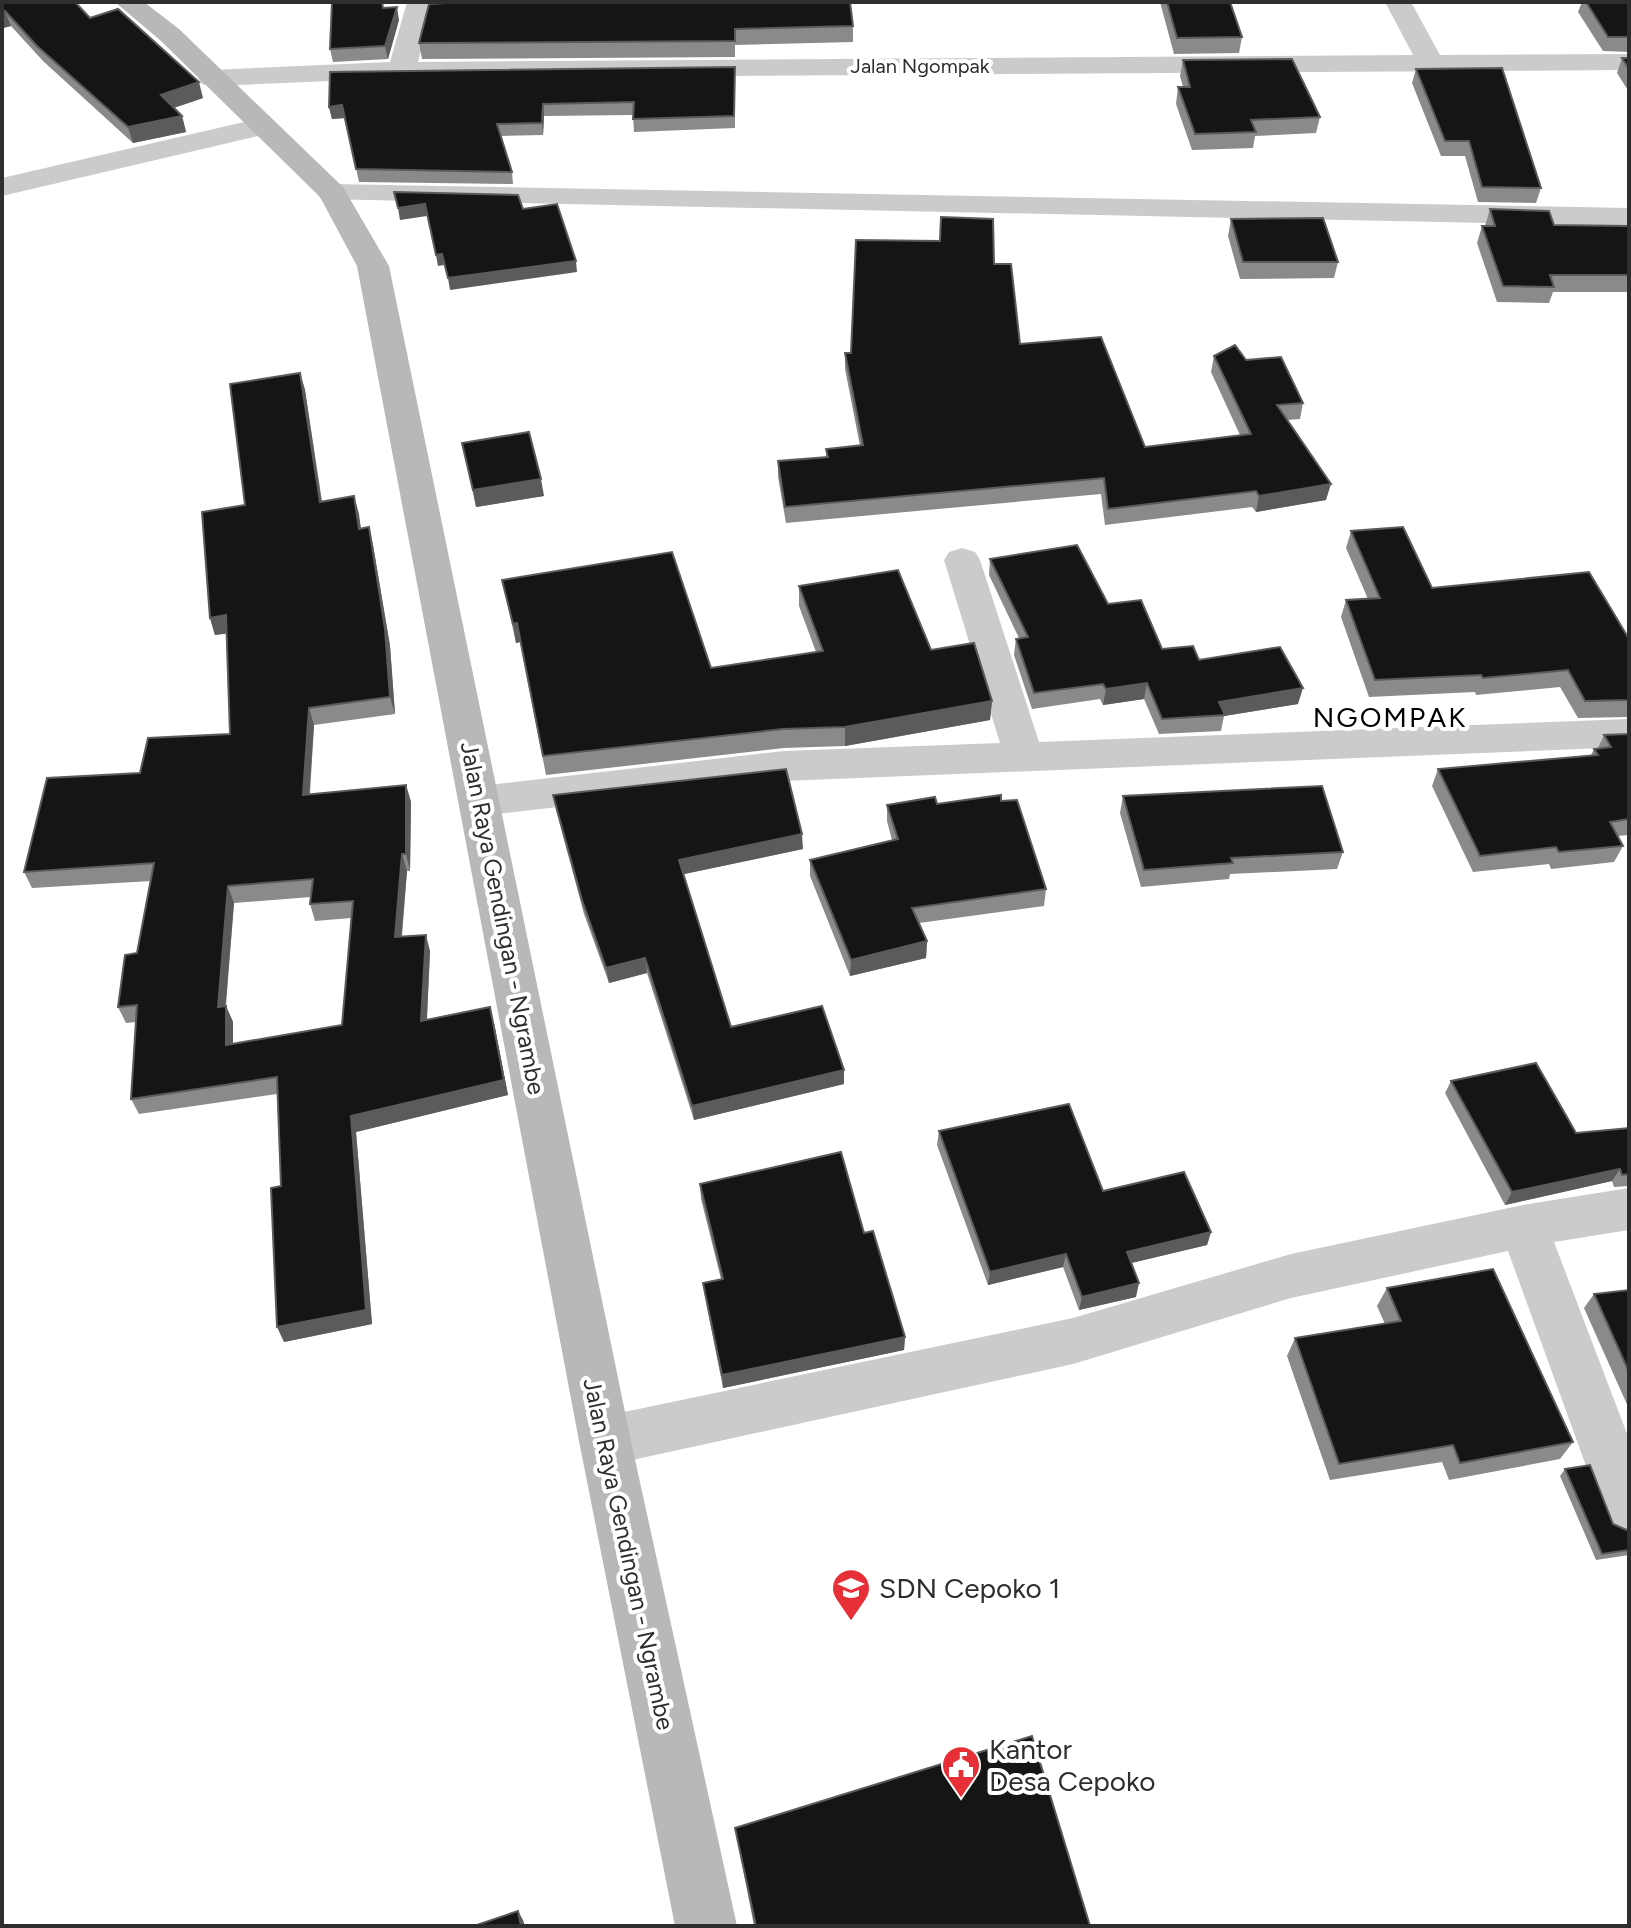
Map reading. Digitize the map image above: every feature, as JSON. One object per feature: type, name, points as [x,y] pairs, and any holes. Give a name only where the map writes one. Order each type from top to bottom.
[{"type":"main road","name":"Jalan Raya Gendingan - Ngrambe","points":[[128,2],[170,35],[332,193],[373,266],[605,1441],[706,1926]]},
{"type":"street","points":[[402,70],[420,2]]},
{"type":"street","points":[[1398,2],[1430,62]]},
{"type":"street","name":"Jalan Ngompak","points":[[212,78],[402,70],[1629,62]]},
{"type":"street","points":[[2,187],[261,127]]},
{"type":"street","points":[[332,193],[1629,217]]},
{"type":"street","points":[[962,560],[1024,756]]},
{"type":"street","points":[[480,801],[784,766],[1629,733]]},
{"type":"street","points":[[605,1441],[1073,1341],[1291,1276],[1523,1226],[1629,1209]]},
{"type":"street","points":[[1523,1226],[1629,1510]]},
{"type":"building","points":[[2,2],[75,2],[90,18],[118,9],[199,82],[161,95],[182,116],[128,127],[37,46],[5,11],[2,12]]},
{"type":"building","points":[[332,2],[382,2],[383,8],[397,7],[385,46],[330,49]]},
{"type":"building","points":[[850,2],[853,26],[735,29],[735,41],[419,43],[429,4]]},
{"type":"building","points":[[1167,2],[1230,2],[1242,37],[1177,38]]},
{"type":"building","points":[[1586,2],[1629,2],[1629,37],[1608,37]]},
{"type":"building","points":[[1292,59],[1320,117],[1251,120],[1256,132],[1195,134],[1178,87],[1190,87],[1183,60]]},
{"type":"building","points":[[735,67],[734,116],[633,119],[634,102],[543,104],[542,123],[497,124],[512,172],[356,169],[342,105],[329,107],[330,72]]},
{"type":"building","points":[[1502,68],[1541,188],[1482,187],[1469,141],[1445,141],[1416,69]]},
{"type":"building","points":[[394,192],[518,195],[523,209],[557,204],[576,261],[448,278],[442,254],[436,255],[425,204],[398,208]]},
{"type":"building","points":[[1490,209],[1549,211],[1554,225],[1629,226],[1629,275],[1550,275],[1554,287],[1503,286],[1482,226],[1495,226]]},
{"type":"building","points":[[941,217],[993,219],[994,264],[1011,264],[1020,344],[1101,337],[1145,447],[1251,434],[1214,356],[1235,345],[1246,360],[1281,357],[1303,403],[1277,405],[1331,484],[1259,496],[1256,491],[1108,509],[1104,478],[785,507],[778,461],[828,457],[826,449],[863,445],[845,353],[851,353],[856,240],[940,241]]},
{"type":"building","points":[[1323,218],[1338,262],[1243,262],[1231,219]]},
{"type":"building","points":[[300,373],[320,502],[354,496],[359,529],[369,527],[385,629],[390,697],[309,708],[303,795],[406,785],[406,854],[402,854],[395,937],[426,935],[421,1021],[490,1007],[504,1080],[351,1116],[366,1310],[277,1327],[271,1188],[281,1186],[277,1077],[131,1099],[137,1005],[118,1007],[125,955],[137,953],[154,863],[24,872],[47,778],[140,773],[148,738],[230,734],[226,615],[210,618],[202,512],[245,505],[230,384]],"holes":[[[313,879],[310,904],[353,901],[342,1025],[226,1045],[226,1006],[218,1007],[228,886]]]},
{"type":"building","points":[[529,432],[541,479],[473,490],[462,443]]},
{"type":"building","points":[[1403,527],[1432,588],[1589,572],[1629,639],[1629,700],[1585,701],[1568,670],[1483,678],[1481,675],[1375,680],[1346,600],[1380,598],[1351,531]]},
{"type":"building","points":[[1077,545],[1108,604],[1141,600],[1162,649],[1193,646],[1199,660],[1280,647],[1303,688],[1219,702],[1225,715],[1162,719],[1147,683],[1106,689],[1103,684],[1034,693],[1016,639],[1028,637],[990,559]]},
{"type":"building","points":[[672,552],[711,668],[823,651],[799,586],[898,570],[931,650],[974,643],[992,701],[845,727],[783,729],[543,756],[517,623],[513,624],[502,580]]},
{"type":"building","points":[[1629,734],[1629,819],[1610,822],[1623,846],[1559,852],[1556,847],[1480,856],[1438,769],[1598,755],[1594,749],[1611,747],[1604,735]]},
{"type":"building","points":[[786,769],[802,834],[679,860],[731,1027],[822,1006],[844,1070],[692,1106],[645,958],[606,968],[582,900],[553,795]]},
{"type":"building","points":[[1322,786],[1343,852],[1231,858],[1233,863],[1144,870],[1123,796]]},
{"type":"building","points":[[1001,795],[1001,801],[1017,800],[1046,889],[912,908],[927,941],[851,960],[810,860],[898,839],[887,805],[935,797],[937,804]]},
{"type":"building","points":[[1536,1063],[1576,1133],[1629,1128],[1629,1174],[1622,1175],[1620,1169],[1512,1192],[1451,1081]]},
{"type":"building","points":[[1069,1104],[1103,1191],[1184,1172],[1211,1232],[1127,1252],[1139,1283],[1082,1297],[1066,1254],[990,1272],[939,1131]]},
{"type":"building","points":[[841,1152],[864,1233],[873,1231],[905,1337],[722,1375],[703,1283],[723,1279],[700,1184]]},
{"type":"building","points":[[1493,1269],[1573,1442],[1460,1463],[1453,1445],[1339,1464],[1295,1338],[1401,1321],[1387,1288]]},
{"type":"building","points":[[1629,1290],[1629,1372],[1594,1294]]},
{"type":"building","points":[[1590,1465],[1613,1524],[1629,1531],[1629,1550],[1602,1554],[1565,1469]]},
{"type":"building","name":"Kantor Desa Cepoko","points":[[1032,1736],[1090,1926],[756,1926],[735,1828]]},
{"type":"building","points":[[518,1911],[521,1926],[474,1926]]},
{"type":"place","name":"SDN Cepoko 1","points":[[851,1622]]},
{"type":"place","name":"Kantor Desa Cepoko","points":[[961,1799]]},
{"type":"district","name":"NGOMPAK","points":[[1390,717]]}]
